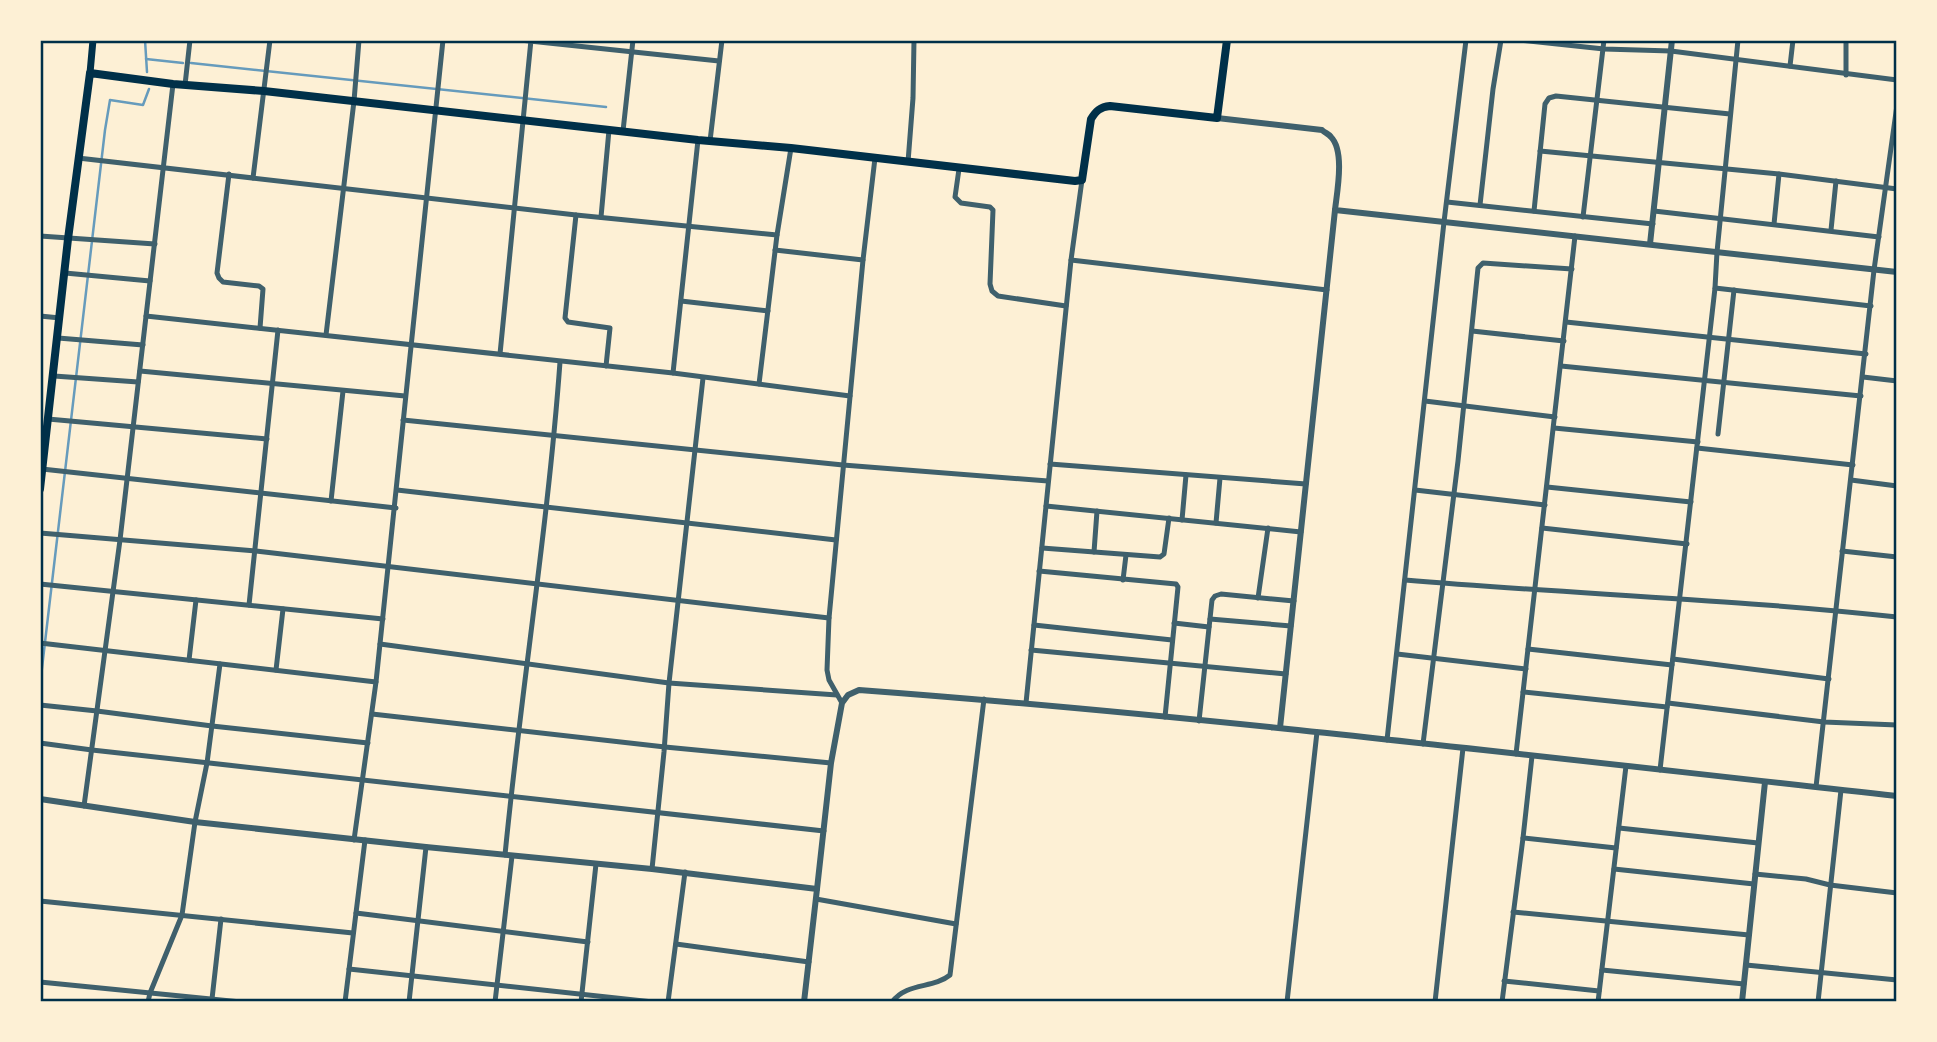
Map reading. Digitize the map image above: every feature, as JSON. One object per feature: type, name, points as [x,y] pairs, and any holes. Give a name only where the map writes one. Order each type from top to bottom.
[{"type":"highway","points":[[40,489],[90,73],[1075,181],[1082,180],[1091,119],[1103,107],[1217,118],[1227,40]]},
{"type":"main road","points":[[90,73],[93,40]]},
{"type":"street","points":[[86,40],[92,53]]},
{"type":"street","points":[[185,85],[190,40]]},
{"type":"street","points":[[253,178],[270,40]]},
{"type":"street","points":[[326,335],[359,40]]},
{"type":"street","points":[[354,840],[396,508],[402,419],[443,40]]},
{"type":"street","points":[[520,40],[719,61]]},
{"type":"street","points":[[623,131],[633,40]]},
{"type":"street","points":[[710,141],[722,40]]},
{"type":"street","points":[[908,162],[914,40]]},
{"type":"street","points":[[1387,740],[1466,40]]},
{"type":"street","points":[[1480,205],[1501,40]]},
{"type":"street","points":[[1520,40],[1604,49],[1671,51],[1897,80]]},
{"type":"street","points":[[1583,216],[1604,40]]},
{"type":"street","points":[[1650,244],[1672,40]]},
{"type":"street","points":[[1660,770],[1715,288],[1738,40]]},
{"type":"street","points":[[1790,66],[1793,40]]},
{"type":"street","points":[[1846,40],[1846,75]]},
{"type":"street","points":[[500,354],[531,41]]},
{"type":"street","points":[[85,806],[120,540],[173,84]]},
{"type":"street","points":[[1534,211],[1545,104],[1549,98],[1556,96],[1730,114]]},
{"type":"street","points":[[1816,787],[1874,270],[1897,105]]},
{"type":"street","points":[[1217,118],[1322,130],[1333,138],[1338,150],[1327,290],[1280,728]]},
{"type":"street","points":[[601,217],[609,130]]},
{"type":"street","points":[[673,373],[698,140]]},
{"type":"street","points":[[759,384],[777,235],[791,148]]},
{"type":"street","points":[[1540,151],[1779,174],[1897,189]]},
{"type":"street","points":[[78,158],[576,215],[777,235]]},
{"type":"street","points":[[842,703],[829,680],[827,670],[829,618],[875,158]]},
{"type":"street","points":[[958,169],[955,197],[957,201],[990,207],[993,210],[992,292],[998,296],[1066,306]]},
{"type":"street","points":[[229,174],[217,273],[223,282],[259,286],[263,289],[260,328]]},
{"type":"street","points":[[1774,224],[1779,174]]},
{"type":"street","points":[[1026,703],[1066,306],[1082,180]]},
{"type":"street","points":[[1831,230],[1836,181]]},
{"type":"street","points":[[1447,202],[1653,224]]},
{"type":"street","points":[[1335,210],[1897,272]]},
{"type":"street","points":[[1654,211],[1879,237]]},
{"type":"street","points":[[576,215],[565,318],[568,322],[610,328],[606,366]]},
{"type":"street","points":[[40,236],[155,244]]},
{"type":"street","points":[[1516,754],[1575,236]]},
{"type":"street","points":[[775,250],[863,260]]},
{"type":"street","points":[[1071,260],[1327,290]]},
{"type":"street","points":[[1423,744],[1478,268],[1483,263],[1572,269]]},
{"type":"street","points":[[65,273],[150,281]]},
{"type":"street","points":[[1715,288],[1871,306]]},
{"type":"street","points":[[1718,434],[1734,290]]},
{"type":"street","points":[[681,300],[768,311]]},
{"type":"street","points":[[40,316],[60,318]]},
{"type":"street","points":[[146,316],[673,373],[850,396]]},
{"type":"street","points":[[1566,322],[1866,354]]},
{"type":"street","points":[[249,605],[278,330]]},
{"type":"street","points":[[1472,331],[1564,341]]},
{"type":"street","points":[[58,338],[143,345]]},
{"type":"street","points":[[495,1002],[504,930],[510,796],[547,507],[560,362]]},
{"type":"street","points":[[1561,366],[1861,396]]},
{"type":"street","points":[[139,371],[405,396]]},
{"type":"street","points":[[54,376],[138,382]]},
{"type":"street","points":[[652,869],[669,683],[703,377]]},
{"type":"street","points":[[1863,377],[1897,381]]},
{"type":"street","points":[[331,501],[342,391]]},
{"type":"street","points":[[1425,401],[1555,417]]},
{"type":"street","points":[[48,419],[267,439]]},
{"type":"street","points":[[402,419],[843,465],[1048,481]]},
{"type":"street","points":[[1554,428],[1853,465]]},
{"type":"street","points":[[1050,464],[1306,484]]},
{"type":"street","points":[[42,469],[396,508]]},
{"type":"street","points":[[1182,520],[1186,475]]},
{"type":"street","points":[[1216,523],[1220,478]]},
{"type":"street","points":[[1851,480],[1897,486]]},
{"type":"street","points":[[1547,487],[1691,502]]},
{"type":"street","points":[[397,490],[836,540]]},
{"type":"street","points":[[1415,491],[1545,505]]},
{"type":"street","points":[[1046,506],[1301,532]]},
{"type":"street","points":[[1094,552],[1097,511]]},
{"type":"street","points":[[1042,548],[1162,556],[1169,518]]},
{"type":"street","points":[[1258,598],[1268,528]]},
{"type":"street","points":[[1542,528],[1686,544]]},
{"type":"street","points":[[40,533],[256,551],[829,618]]},
{"type":"street","points":[[1842,551],[1897,556]]},
{"type":"street","points":[[1123,580],[1126,555]]},
{"type":"street","points":[[1039,571],[1176,584],[1178,587],[1165,717]]},
{"type":"street","points":[[1405,580],[1897,617]]},
{"type":"street","points":[[40,584],[383,619]]},
{"type":"street","points":[[1199,721],[1212,600],[1215,596],[1221,594],[1294,601]]},
{"type":"street","points":[[189,660],[196,600]]},
{"type":"street","points":[[276,670],[283,609]]},
{"type":"street","points":[[1210,619],[1291,626]]},
{"type":"street","points":[[1174,622],[1209,627]]},
{"type":"street","points":[[1034,625],[1172,640]]},
{"type":"street","points":[[40,643],[376,682]]},
{"type":"street","points":[[380,644],[669,683],[838,695]]},
{"type":"street","points":[[1528,649],[1829,679]]},
{"type":"street","points":[[1031,650],[1286,674]]},
{"type":"street","points":[[1397,654],[1526,669]]},
{"type":"street","points":[[148,1002],[182,915],[220,664]]},
{"type":"street","points":[[804,1002],[831,763],[842,703],[848,695],[859,690],[984,699],[1280,728],[1897,796]]},
{"type":"street","points":[[1523,692],[1824,722],[1897,725]]},
{"type":"street","points":[[892,1002],[900,993],[950,975],[984,699]]},
{"type":"street","points":[[40,705],[368,743]]},
{"type":"street","points":[[372,714],[831,763]]},
{"type":"street","points":[[1287,1002],[1317,732]]},
{"type":"street","points":[[40,743],[824,831]]},
{"type":"street","points":[[1435,1002],[1463,748]]},
{"type":"street","points":[[1502,1002],[1532,756]]},
{"type":"street","points":[[1598,1002],[1626,766]]},
{"type":"street","points":[[1742,1002],[1765,782]]},
{"type":"street","points":[[1818,1002],[1841,790]]},
{"type":"street","points":[[40,799],[195,822],[817,888]]},
{"type":"street","points":[[1619,828],[1758,843]]},
{"type":"street","points":[[1523,838],[1616,848]]},
{"type":"street","points":[[345,1002],[365,840]]},
{"type":"street","points":[[409,1002],[426,847]]},
{"type":"street","points":[[581,1002],[596,863]]},
{"type":"street","points":[[1614,869],[1754,884]]},
{"type":"street","points":[[668,1002],[685,873]]},
{"type":"street","points":[[1755,874],[1897,892]]},
{"type":"street","points":[[816,899],[956,924]]},
{"type":"street","points":[[40,901],[354,933]]},
{"type":"street","points":[[1513,912],[1749,935]]},
{"type":"street","points":[[356,913],[588,942]]},
{"type":"street","points":[[212,999],[221,919]]},
{"type":"street","points":[[676,944],[808,961]]},
{"type":"street","points":[[1746,965],[1897,980]]},
{"type":"street","points":[[349,969],[653,1002]]},
{"type":"street","points":[[1602,971],[1744,984]]},
{"type":"street","points":[[1504,981],[1599,991]]},
{"type":"street","points":[[40,982],[241,1002]]},
{"type":"waterway","points":[[145,40],[147,72]]},
{"type":"waterway","points":[[146,59],[183,63]]},
{"type":"waterway","points":[[191,63],[606,107]]},
{"type":"waterway","points":[[40,685],[110,100],[143,105],[149,89]]}]
